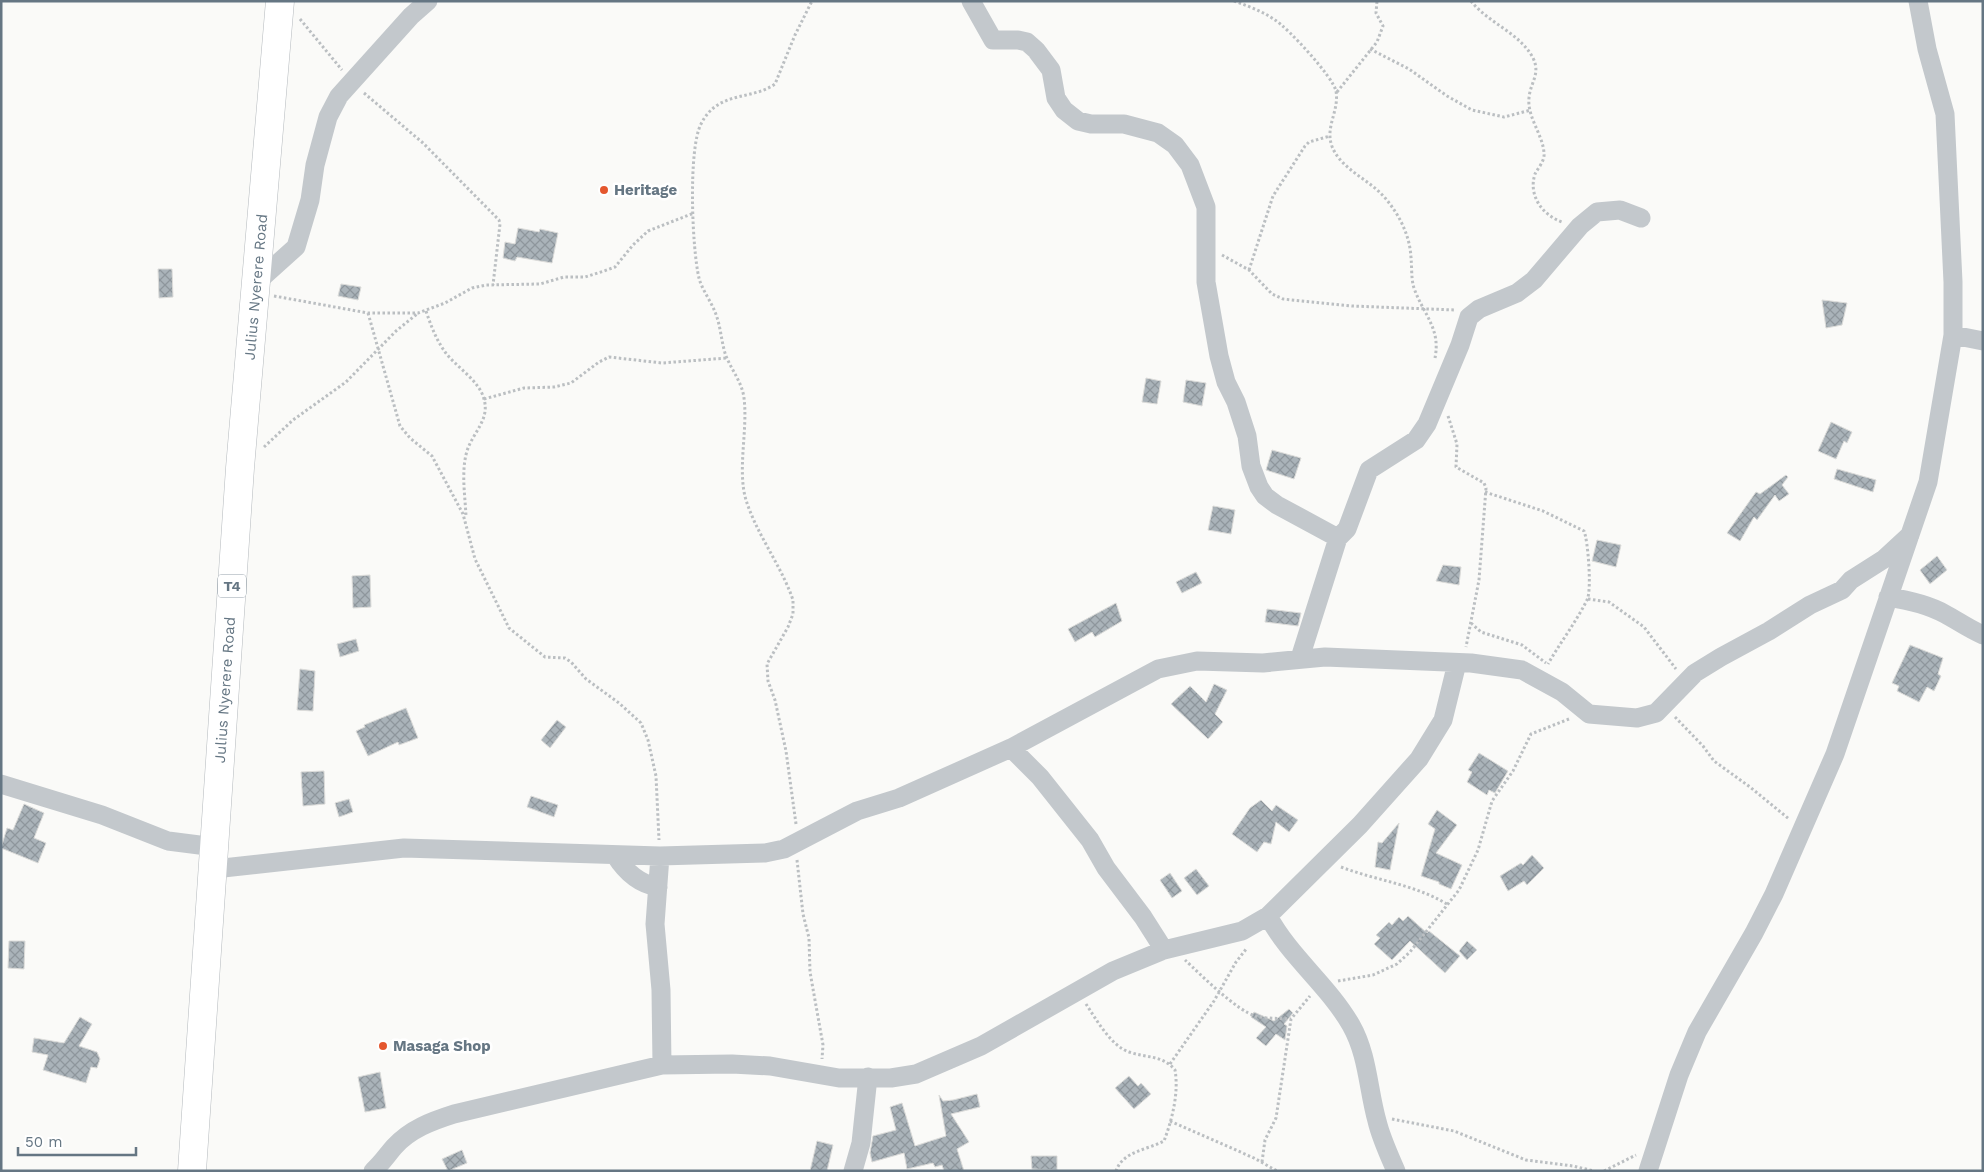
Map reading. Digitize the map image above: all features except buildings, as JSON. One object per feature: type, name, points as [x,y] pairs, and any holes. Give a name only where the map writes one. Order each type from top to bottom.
[{"type":"highway","name":"Julius Nyerere Road","points":[[192,1171],[240,468],[256,288],[288,8]]},
{"type":"street","points":[[256,288],[296,247],[310,200],[315,166],[328,117],[339,96],[351,80],[411,16],[428,1]]},
{"type":"street","points":[[971,1],[993,40],[1027,42],[1036,50],[1051,70],[1056,98],[1064,110],[1078,121],[1090,124],[1124,124],[1146,128],[1158,133],[1175,145],[1190,165],[1206,207],[1206,282],[1226,382],[1236,402],[1247,436],[1251,466],[1259,487],[1276,505],[1338,538]]},
{"type":"street","points":[[1648,1171],[1679,1075],[1697,1032],[1754,933],[1803,830],[1835,754],[1928,482],[1953,335],[1953,282],[1945,114],[1927,49],[1918,1]]},
{"type":"street","points":[[1300,658],[1338,538],[1347,529],[1369,470],[1416,440],[1427,424],[1460,345],[1469,317],[1479,309],[1517,293],[1534,280],[1580,226],[1598,212],[1620,210],[1641,218]]},
{"type":"street","points":[[1953,335],[1983,341]]},
{"type":"street","points":[[1,784],[102,815],[214,858],[404,848],[660,856],[765,853],[784,849],[856,811],[899,798],[1011,748],[1158,670],[1197,661],[1263,663],[1300,658],[1372,658],[1460,663],[1522,670],[1562,692],[1589,714],[1637,718],[1656,713],[1695,674],[1810,605],[1842,590],[1852,580],[1884,559],[1910,535]]},
{"type":"street","points":[[1888,597],[1913,601],[1945,614],[1964,628],[1983,636]]},
{"type":"street","points":[[373,1171],[384,1162],[394,1146],[426,1124],[454,1114],[662,1065],[760,1065],[839,1078],[891,1078],[916,1074],[981,1046],[1113,971],[1168,949],[1242,931],[1268,916],[1360,825],[1419,759],[1443,720],[1460,663]]},
{"type":"street","points":[[1011,748],[1040,777],[1090,840],[1106,868],[1168,949]]},
{"type":"street","points":[[616,855],[630,875],[648,886],[658,887]]},
{"type":"street","points":[[660,856],[655,924],[661,990],[662,1065]]},
{"type":"street","points":[[1268,916],[1286,945],[1342,1011],[1360,1042],[1376,1116],[1396,1171]]},
{"type":"street","points":[[853,1171],[861,1143],[868,1078]]},
{"type":"path","points":[[812,1],[795,35],[775,84],[769,89],[736,96],[722,102],[701,123],[695,142],[694,213],[699,280],[716,314],[727,358],[740,381],[744,398],[745,498],[793,600],[793,614],[788,627],[767,664],[768,681],[775,700],[786,751],[799,841],[797,863],[800,894],[809,938],[810,972],[823,1046],[821,1074]]},
{"type":"path","points":[[1234,1],[1260,10],[1277,21],[1298,41],[1333,82],[1336,92]]},
{"type":"path","points":[[1377,1],[1376,13],[1383,26],[1377,42],[1336,92],[1329,126],[1330,136],[1338,157],[1386,199],[1404,227],[1409,241],[1413,286],[1436,333],[1437,348],[1433,367]]},
{"type":"path","points":[[1471,1],[1477,9],[1518,40],[1533,57],[1537,74],[1529,95],[1531,110],[1544,154],[1533,184],[1536,199],[1546,213],[1560,222],[1580,226]]},
{"type":"path","points":[[288,8],[351,80],[373,102],[423,143],[499,220],[493,285]]},
{"type":"path","points":[[1370,49],[1409,69],[1447,96],[1472,110],[1504,117],[1531,110]]},
{"type":"path","points":[[1249,270],[1273,196],[1305,146],[1309,142],[1330,136]]},
{"type":"path","points":[[256,288],[368,313],[418,313],[426,311],[472,288],[493,285],[540,284],[564,277],[585,276],[604,271],[619,263],[633,245],[648,231],[694,213]]},
{"type":"path","points":[[1206,247],[1249,270],[1272,294],[1283,299],[1352,306],[1424,310],[1479,309]]},
{"type":"path","points":[[426,311],[432,331],[446,352],[474,383],[484,399],[486,416],[467,451],[464,467],[466,519],[475,559],[509,628],[545,657],[565,658],[571,662],[586,679],[619,703],[641,724],[648,740],[656,776],[660,856]]},
{"type":"path","points":[[368,313],[400,426],[410,438],[432,456],[466,519]]},
{"type":"path","points":[[240,468],[293,420],[346,382],[378,348],[418,313]]},
{"type":"path","points":[[484,399],[524,388],[554,387],[571,383],[599,362],[609,357],[662,362],[727,358]]},
{"type":"path","points":[[1438,399],[1450,419],[1455,433],[1456,467],[1484,483],[1486,492],[1480,580],[1460,663]]},
{"type":"path","points":[[1486,492],[1543,511],[1584,531],[1589,550],[1588,599],[1548,664]]},
{"type":"path","points":[[1588,599],[1609,602],[1644,627],[1678,671],[1690,679]]},
{"type":"path","points":[[1664,706],[1703,746],[1714,761],[1750,787],[1803,830]]},
{"type":"path","points":[[1262,1162],[1265,1140],[1276,1118],[1291,1019],[1321,984],[1373,975],[1397,964],[1410,952],[1459,890],[1478,850],[1492,801],[1513,771],[1531,734],[1546,727],[1589,714]]},
{"type":"path","points":[[1324,861],[1366,876],[1406,884],[1427,892],[1447,904]]},
{"type":"path","points":[[1170,1064],[1219,991],[1242,952],[1249,946]]},
{"type":"path","points":[[1168,949],[1248,1013],[1256,1016],[1291,1019]]},
{"type":"path","points":[[1077,991],[1099,1022],[1121,1047],[1129,1052],[1162,1059],[1175,1070],[1176,1079],[1170,1122],[1164,1141],[1126,1157],[1119,1162],[1116,1171]]},
{"type":"path","points":[[1376,1116],[1454,1131],[1526,1160],[1574,1166],[1594,1171]]},
{"type":"path","points":[[1170,1122],[1262,1162],[1277,1171]]},
{"type":"path","points":[[1604,1171],[1656,1145]]},
{"type":"place","name":"Heritage","points":[[604,190]]},
{"type":"place","name":"Masaga Shop","points":[[383,1046]]}]
